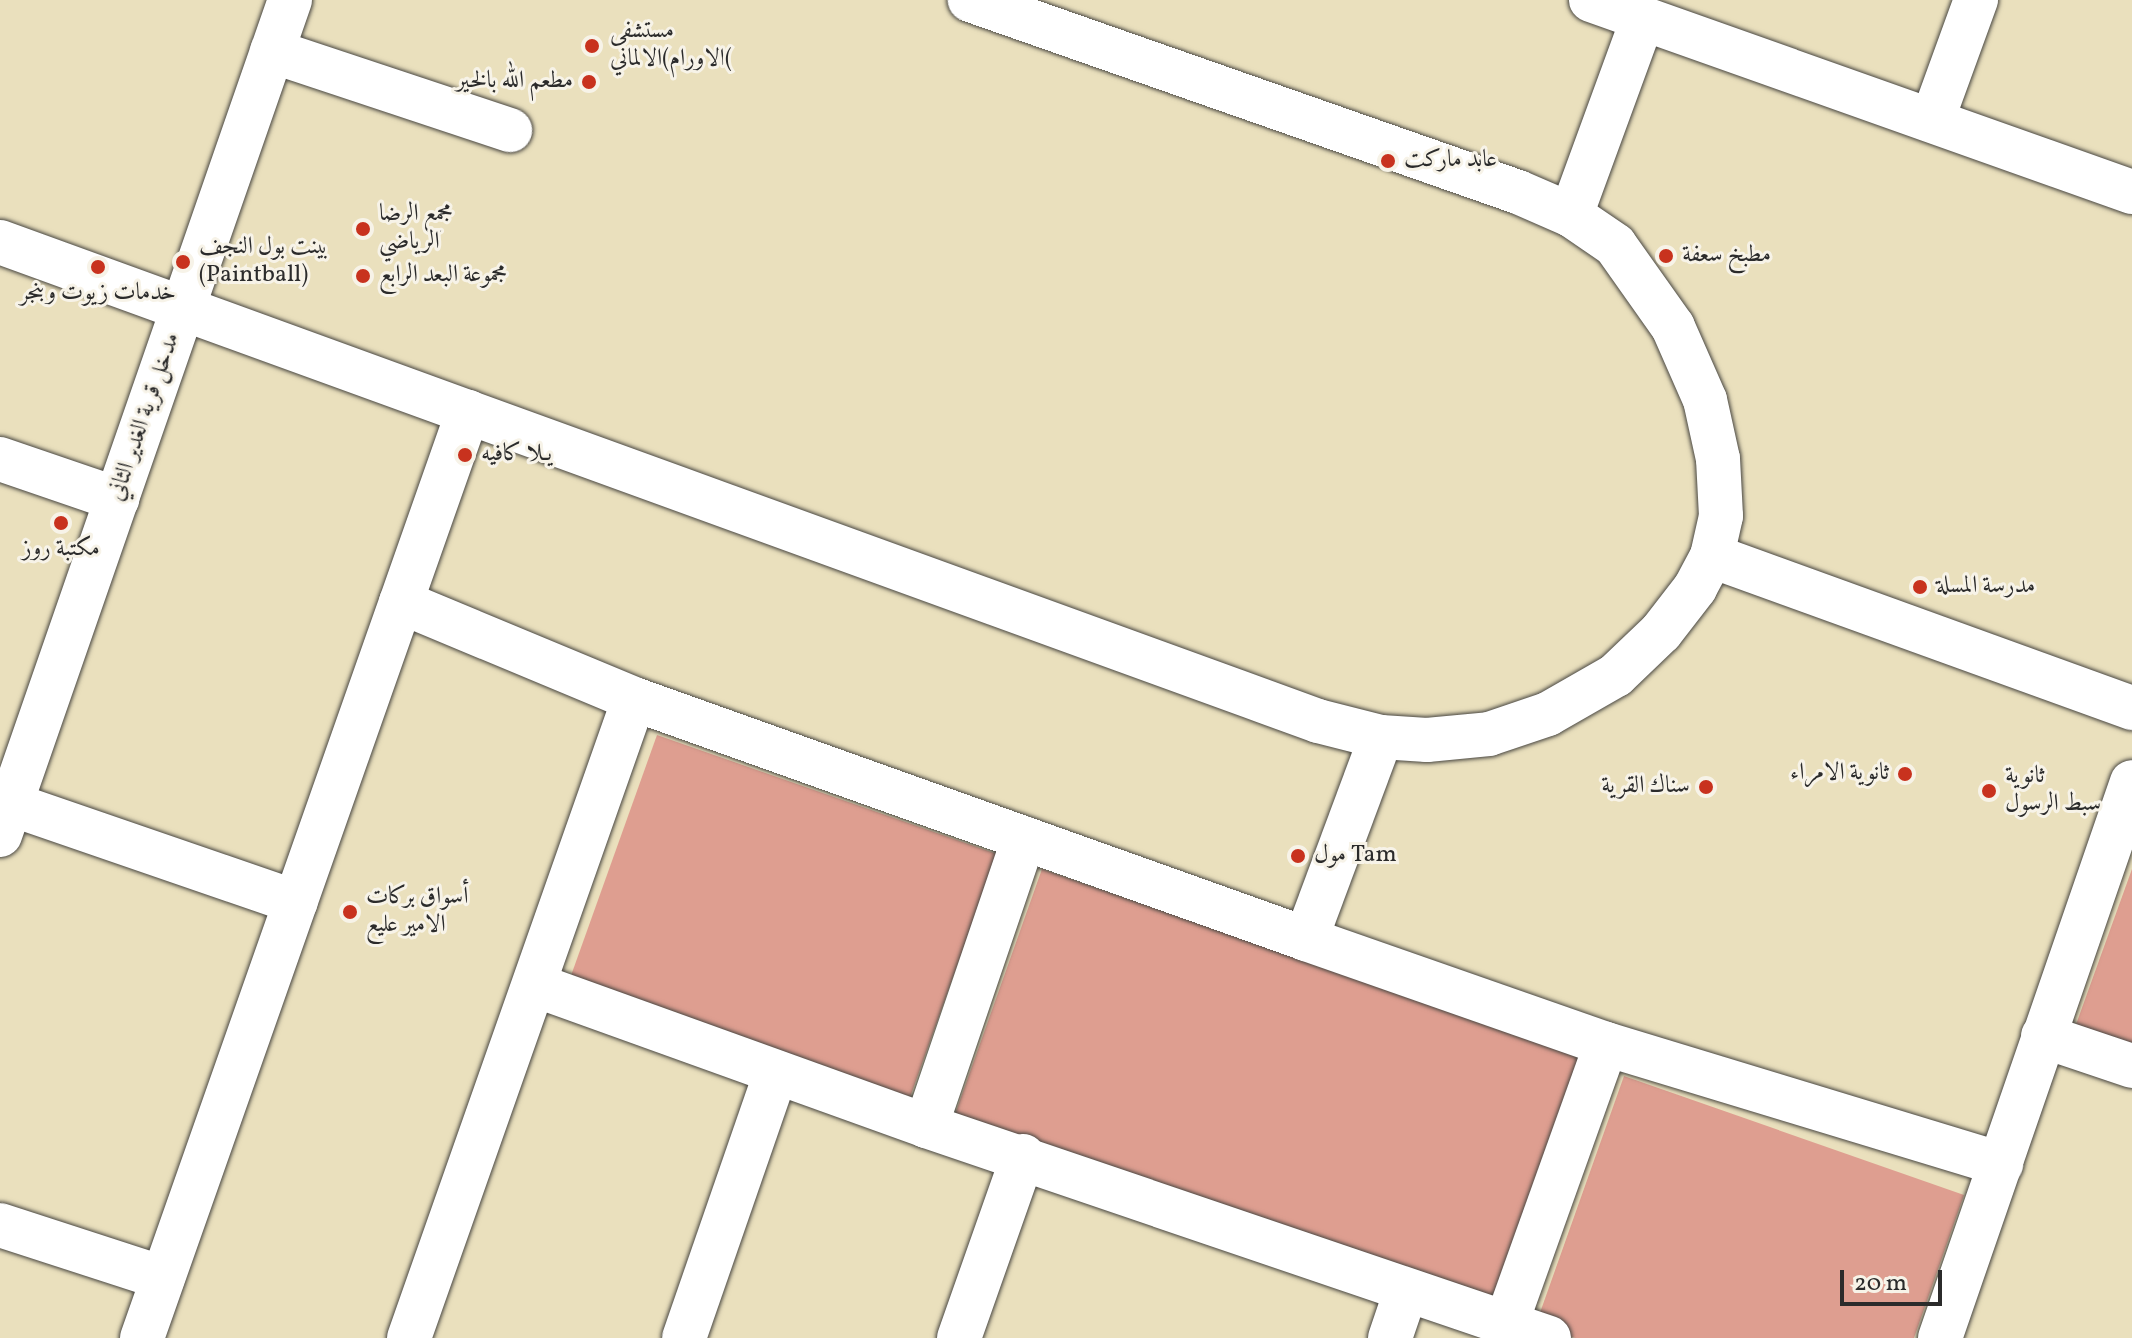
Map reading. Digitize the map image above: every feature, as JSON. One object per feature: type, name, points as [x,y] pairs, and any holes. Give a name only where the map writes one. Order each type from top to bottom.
[{"type":"street","name":"مدخل قرية الغدير الثاني","points":[[5,819],[290,0]]},
{"type":"street","points":[[0,242],[184,305],[468,412],[1318,721],[1381,737],[1427,740],[1489,734],[1548,714],[1616,675],[1661,632],[1695,588],[1712,556],[1721,516],[1718,459],[1705,400],[1673,327],[1647,284],[1615,245],[1571,215],[970,0]]},
{"type":"street","points":[[1591,0],[1933,118],[2132,192]]},
{"type":"street","points":[[1933,118],[1976,0]]},
{"type":"street","points":[[1571,215],[1643,18]]},
{"type":"street","points":[[272,51],[510,130]]},
{"type":"street","points":[[142,1338],[468,412]]},
{"type":"street","points":[[0,459],[117,499]]},
{"type":"street","points":[[1712,556],[2132,708]]},
{"type":"street","points":[[401,602],[634,699],[1306,939],[1606,1044],[2001,1164]]},
{"type":"street","points":[[409,1338],[634,699]]},
{"type":"street","points":[[1306,939],[1381,737]]},
{"type":"street","points":[[1940,1338],[2132,782]]},
{"type":"street","points":[[5,819],[296,902]]},
{"type":"street","points":[[926,1126],[1024,838]]},
{"type":"street","points":[[535,985],[926,1126],[1023,1156],[1549,1338]]},
{"type":"street","points":[[2043,1036],[2132,1066]]},
{"type":"street","points":[[1506,1324],[1606,1044]]},
{"type":"street","points":[[684,1338],[776,1073]]},
{"type":"street","points":[[959,1338],[1023,1156]]},
{"type":"street","points":[[0,1225],[163,1278]]},
{"type":"street","points":[[1390,1338],[1406,1291]]},
{"type":"building","points":[[657,735],[997,854],[908,1103],[568,984]]},
{"type":"building","points":[[1042,869],[1584,1058],[1495,1308],[954,1117]]},
{"type":"building","points":[[2132,869],[2132,1051],[2074,1030]]},
{"type":"building","points":[[1624,1076],[1964,1195],[1914,1338],[1575,1338],[1536,1324]]},
{"type":"place","name":"مستشفى الاورام)الالماني(","points":[[592,46]]},
{"type":"place","name":"مطعم الله بالخير","points":[[589,82]]},
{"type":"place","name":"عابد ماركت","points":[[1388,161]]},
{"type":"place","name":"مجمع الرضا الرياضي","points":[[363,229]]},
{"type":"place","name":"مطبخ سعفة","points":[[1666,256]]},
{"type":"place","name":"بينت بول النجف (Paintball)","points":[[183,262]]},
{"type":"place","name":"خدمات زيوت وبنجر","points":[[98,267]]},
{"type":"place","name":"مجموعة البعد الرابع","points":[[363,276]]},
{"type":"place","name":"يـلا كافيه","points":[[465,455]]},
{"type":"place","name":"مكتبة روز","points":[[61,523]]},
{"type":"place","name":"مدرسة المسلة","points":[[1920,587]]},
{"type":"place","name":"ثانوية الامراء","points":[[1905,774]]},
{"type":"place","name":"سناك القرية","points":[[1706,787]]},
{"type":"place","name":"ثانوية سبط الرسول","points":[[1989,791]]},
{"type":"place","name":"مول Tam","points":[[1298,856]]},
{"type":"place","name":"أسواق بركات الامير عليع","points":[[350,912]]}]
